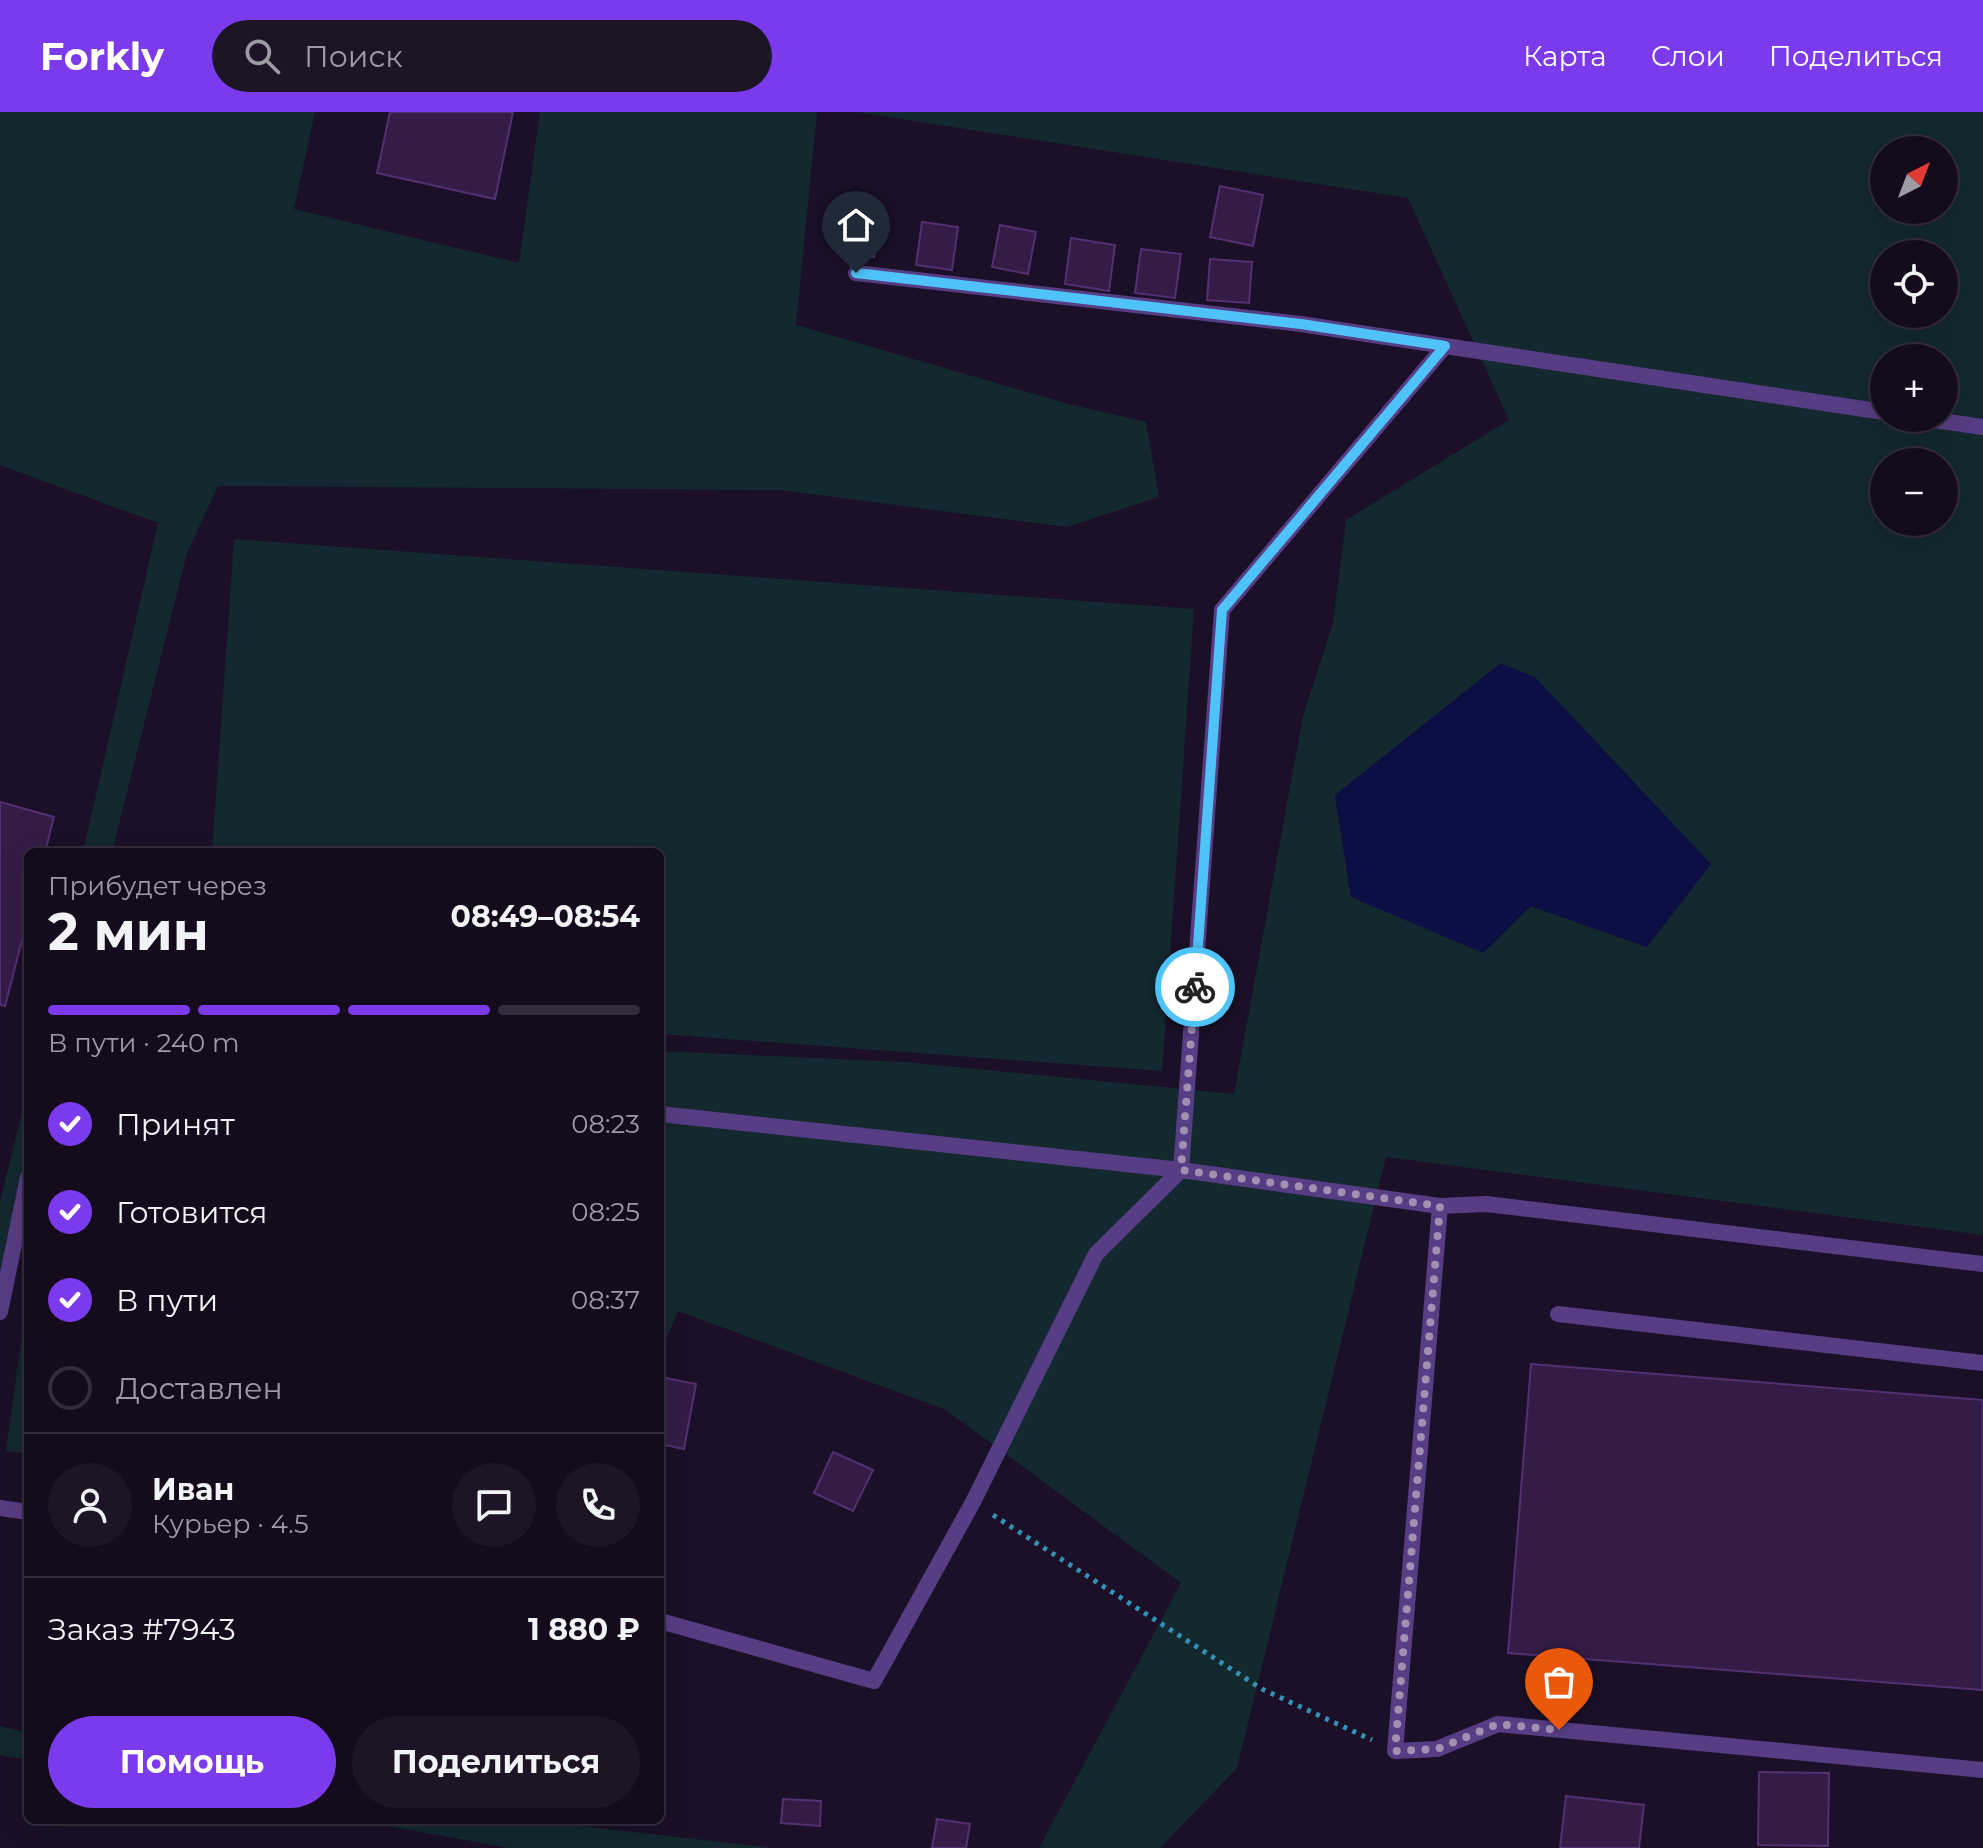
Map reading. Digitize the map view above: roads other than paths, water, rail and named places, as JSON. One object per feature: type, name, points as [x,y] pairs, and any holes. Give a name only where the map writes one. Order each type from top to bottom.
[{"type":"lane","points":[[856,273],[1301,324],[1870,410]]},
{"type":"lane","points":[[664,1622],[874,1681],[973,1502],[1096,1254],[1181,1170],[1222,610],[1445,346]]},
{"type":"lane","points":[[1958,423],[1983,427]]},
{"type":"lane","points":[[664,1114],[1181,1170],[1440,1206],[1487,1204],[1983,1264]]},
{"type":"lane","points":[[0,1312],[24,1196]]},
{"type":"lane","points":[[1440,1206],[1395,1751],[1437,1749],[1498,1724],[1983,1770]]},
{"type":"lane","points":[[1558,1314],[1983,1363]]},
{"type":"lane","points":[[0,1508],[24,1511]]}]
